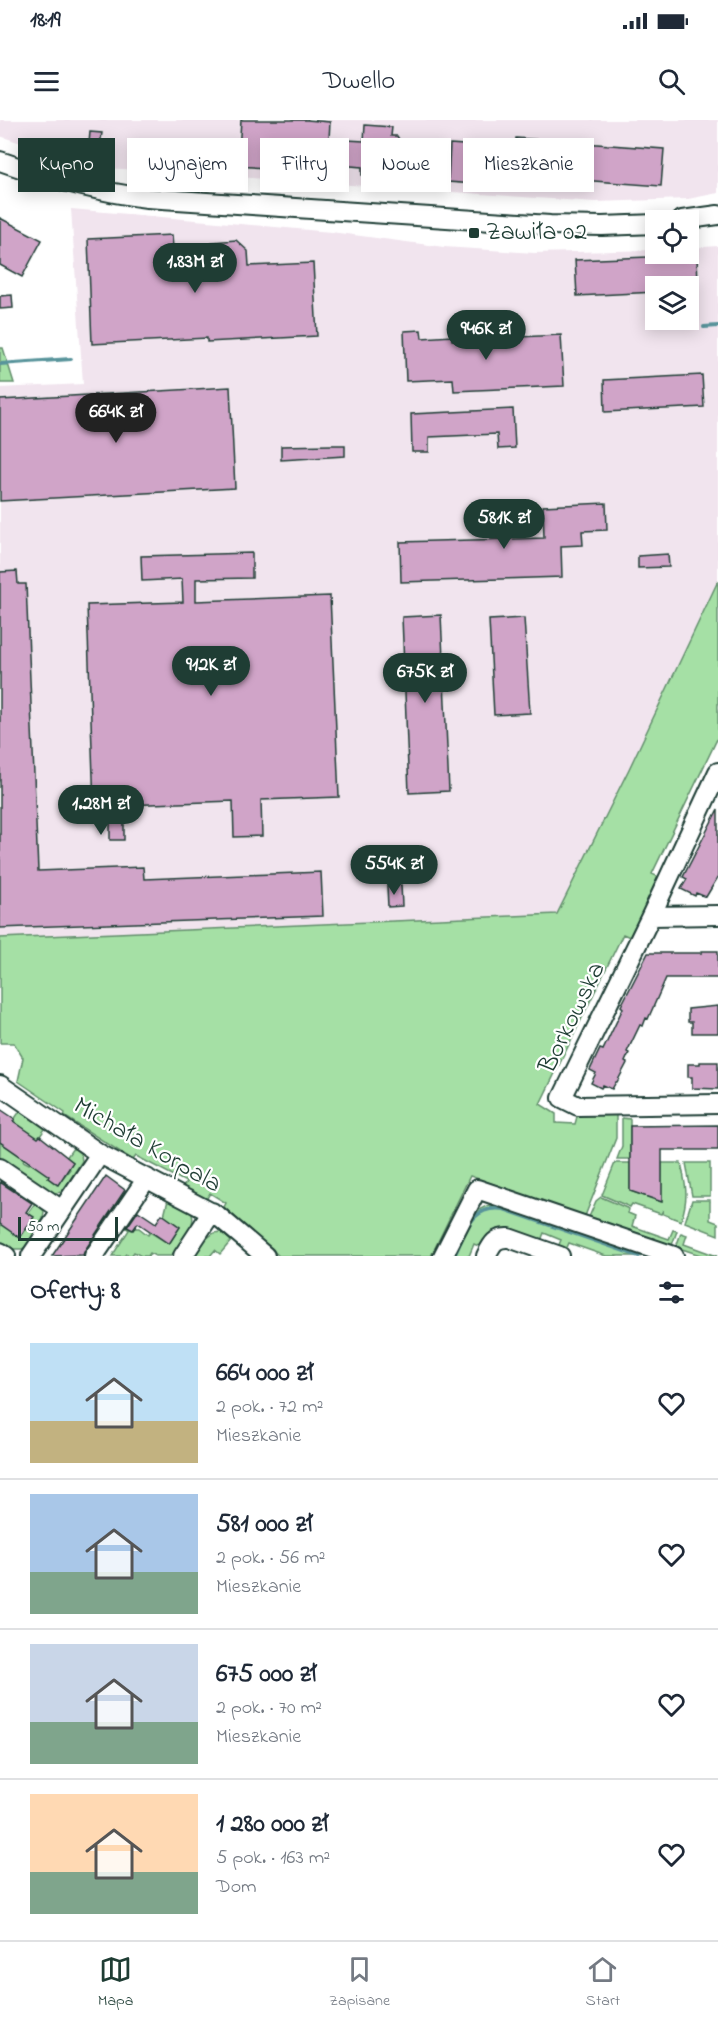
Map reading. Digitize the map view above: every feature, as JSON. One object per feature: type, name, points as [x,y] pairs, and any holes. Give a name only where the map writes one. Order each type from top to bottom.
[{"type":"street","points":[[0,160],[83,187],[112,194],[147,198],[550,225],[645,224]]},
{"type":"street","points":[[699,218],[718,215]]},
{"type":"street","name":"Borkowska","points":[[718,772],[562,1098],[578,1106],[718,1104]]},
{"type":"street","points":[[651,916],[718,915]]},
{"type":"street","name":"Michała Korpala","points":[[0,1085],[100,1154],[212,1212],[264,1256]]},
{"type":"street","points":[[31,1256],[100,1154]]},
{"type":"street","points":[[0,1168],[62,1210]]},
{"type":"street","points":[[94,1256],[147,1178]]},
{"type":"street","points":[[443,1256],[477,1189],[662,1254]]},
{"type":"street","points":[[183,1256],[212,1212]]},
{"type":"street","points":[[486,1256],[492,1244],[503,1237],[560,1256]]},
{"type":"street","points":[[0,1252],[6,1256]]},
{"type":"shaded area","points":[[0,120],[718,120],[718,193],[688,199],[595,202],[451,192],[451,138],[361,138],[361,186],[349,185],[349,138],[260,138],[260,179],[248,178],[248,138],[127,138],[127,169],[115,169],[115,138],[18,138],[18,142],[0,136]]},
{"type":"shaded area","points":[[71,209],[331,232],[444,247],[534,253],[645,250],[645,264],[699,264],[699,247],[718,246],[718,581],[557,914],[0,938],[0,388],[83,384]]},
{"type":"green space","points":[[0,348],[3,348],[14,383],[0,383]]},
{"type":"green space","points":[[718,581],[718,737],[652,874],[661,878],[632,938],[623,934],[540,1104],[556,1114],[556,1123],[575,1124],[578,1113],[616,1113],[616,1138],[585,1216],[470,1176],[431,1256],[279,1256],[224,1207],[226,1203],[210,1193],[206,1200],[182,1189],[186,1182],[136,1156],[133,1160],[64,1116],[65,1113],[18,1081],[23,1058],[14,1043],[0,1043],[0,938],[557,914]]},
{"type":"green space","points":[[20,1111],[45,1129],[38,1139],[13,1121]]},
{"type":"green space","points":[[622,1118],[630,1119],[630,1159],[617,1159],[622,1146]]},
{"type":"green space","points":[[0,1142],[24,1159],[23,1161],[51,1173],[48,1178],[57,1185],[70,1169],[73,1162],[66,1158],[73,1148],[81,1154],[82,1161],[62,1192],[54,1193],[0,1160]]},
{"type":"green space","points":[[615,1163],[630,1163],[630,1191],[661,1202],[662,1163],[681,1163],[686,1192],[681,1221],[663,1214],[663,1210],[661,1214],[632,1204],[630,1207],[602,1195]]},
{"type":"green space","points":[[686,1163],[710,1163],[710,1196],[692,1196]]},
{"type":"green space","points":[[601,1197],[629,1209],[628,1213],[635,1216],[632,1226],[669,1239],[673,1230],[677,1231],[672,1245],[589,1217],[596,1201]]},
{"type":"green space","points":[[168,1200],[186,1208],[193,1217],[187,1235],[171,1256],[155,1256],[150,1253],[148,1256],[141,1256],[134,1252],[131,1256],[126,1254],[112,1256],[129,1230],[121,1224],[132,1230],[139,1228],[148,1235],[150,1232],[169,1244],[180,1227],[164,1216]]},
{"type":"green space","points":[[692,1200],[710,1200],[710,1220],[718,1223],[718,1235],[685,1222]]},
{"type":"green space","points":[[35,1203],[44,1211],[43,1219],[26,1247],[10,1251],[0,1244],[0,1224],[27,1230],[32,1224],[28,1213]]},
{"type":"green space","points":[[493,1204],[640,1253],[643,1256],[606,1256],[569,1243],[565,1252],[557,1249],[561,1240],[544,1233],[540,1243],[483,1248],[474,1244],[469,1256],[450,1256],[471,1217],[477,1211]]},
{"type":"green space","points":[[221,1232],[231,1241],[220,1254],[215,1250],[210,1256],[191,1256],[204,1236],[207,1238],[214,1233]]},
{"type":"green space","points":[[681,1233],[687,1235],[684,1244],[717,1256],[703,1256],[676,1247]]},
{"type":"building","points":[[241,120],[330,122],[329,138],[260,138],[260,168],[248,167],[248,138],[240,138]]},
{"type":"building","points":[[365,125],[392,127],[391,136],[398,138],[364,138]]},
{"type":"building","points":[[90,132],[102,133],[101,138],[89,138]]},
{"type":"building","points":[[349,140],[361,141],[361,167],[349,166]]},
{"type":"building","points":[[451,144],[463,145],[463,183],[451,182]]},
{"type":"building","points":[[594,144],[664,149],[661,186],[594,181]]},
{"type":"building","points":[[0,218],[42,240],[22,277],[0,265]]},
{"type":"building","points":[[172,235],[175,275],[204,273],[204,251],[213,242],[236,240],[248,251],[249,266],[313,263],[317,336],[207,342],[207,338],[92,344],[88,239]]},
{"type":"building","points":[[645,257],[645,264],[697,264],[698,276],[645,276],[645,293],[577,296],[575,260]]},
{"type":"building","points":[[12,295],[13,308],[0,309],[0,296]]},
{"type":"building","points":[[421,330],[422,338],[452,336],[452,340],[561,335],[564,386],[454,391],[453,379],[406,381],[404,331]]},
{"type":"building","points":[[702,375],[704,407],[605,412],[604,380]]},
{"type":"building","points":[[230,387],[235,488],[0,501],[0,400]]},
{"type":"building","points":[[513,409],[515,448],[498,449],[497,434],[429,437],[429,452],[412,452],[411,414]]},
{"type":"building","points":[[345,445],[345,456],[281,460],[281,446]]},
{"type":"building","points":[[606,503],[607,530],[582,531],[583,545],[561,546],[562,577],[401,582],[400,542],[544,538],[543,506]]},
{"type":"building","points":[[252,553],[252,578],[196,579],[196,601],[330,596],[339,797],[261,800],[262,836],[234,837],[233,801],[124,805],[124,840],[110,840],[110,806],[94,806],[87,605],[183,602],[182,579],[142,581],[141,556]]},
{"type":"building","points":[[668,554],[669,567],[638,568],[638,556]]},
{"type":"building","points":[[17,571],[18,584],[26,584],[38,871],[143,867],[144,879],[321,872],[323,916],[0,928],[0,572]]},
{"type":"building","points":[[441,615],[449,791],[409,793],[402,617]]},
{"type":"building","points":[[524,618],[530,713],[494,715],[489,620]]},
{"type":"building","points":[[718,809],[718,877],[706,897],[696,893],[695,896],[681,889],[687,879],[683,877]]},
{"type":"building","points":[[401,885],[402,906],[388,907],[387,886]]},
{"type":"building","points":[[702,951],[718,951],[718,978],[666,978],[648,1019],[646,1018],[643,1026],[640,1025],[627,1052],[629,1053],[625,1062],[627,1063],[612,1089],[603,1085],[601,1088],[591,1083],[596,1073],[590,1070],[600,1049],[603,1050],[623,1008],[621,1006],[648,953],[702,953]]},
{"type":"building","points":[[718,1006],[718,1033],[692,1033],[692,1022],[688,1022],[688,1009]]},
{"type":"building","points":[[700,1062],[718,1062],[718,1089],[692,1088],[692,1077],[688,1077],[688,1064],[700,1064]]},
{"type":"building","points":[[0,1109],[15,1119],[13,1121],[38,1138],[40,1136],[73,1162],[58,1185],[48,1178],[49,1176],[0,1142]]},
{"type":"building","points":[[718,1125],[718,1150],[662,1150],[662,1202],[630,1191],[630,1126]]},
{"type":"building","points":[[106,1176],[125,1190],[83,1255],[52,1256]]},
{"type":"building","points":[[0,1182],[32,1203],[26,1212],[34,1217],[20,1238],[0,1224]]},
{"type":"building","points":[[138,1211],[156,1223],[162,1214],[180,1227],[169,1244],[138,1223],[133,1230],[127,1227]]},
{"type":"waterway","points":[[704,327],[718,326]]},
{"type":"waterway","points":[[0,364],[71,359]]},
{"type":"waterway","points":[[454,1256],[471,1221],[484,1211],[493,1209],[504,1209],[639,1256]]},
{"type":"place","name":"Zawiła 02","points":[[474,233]]}]
